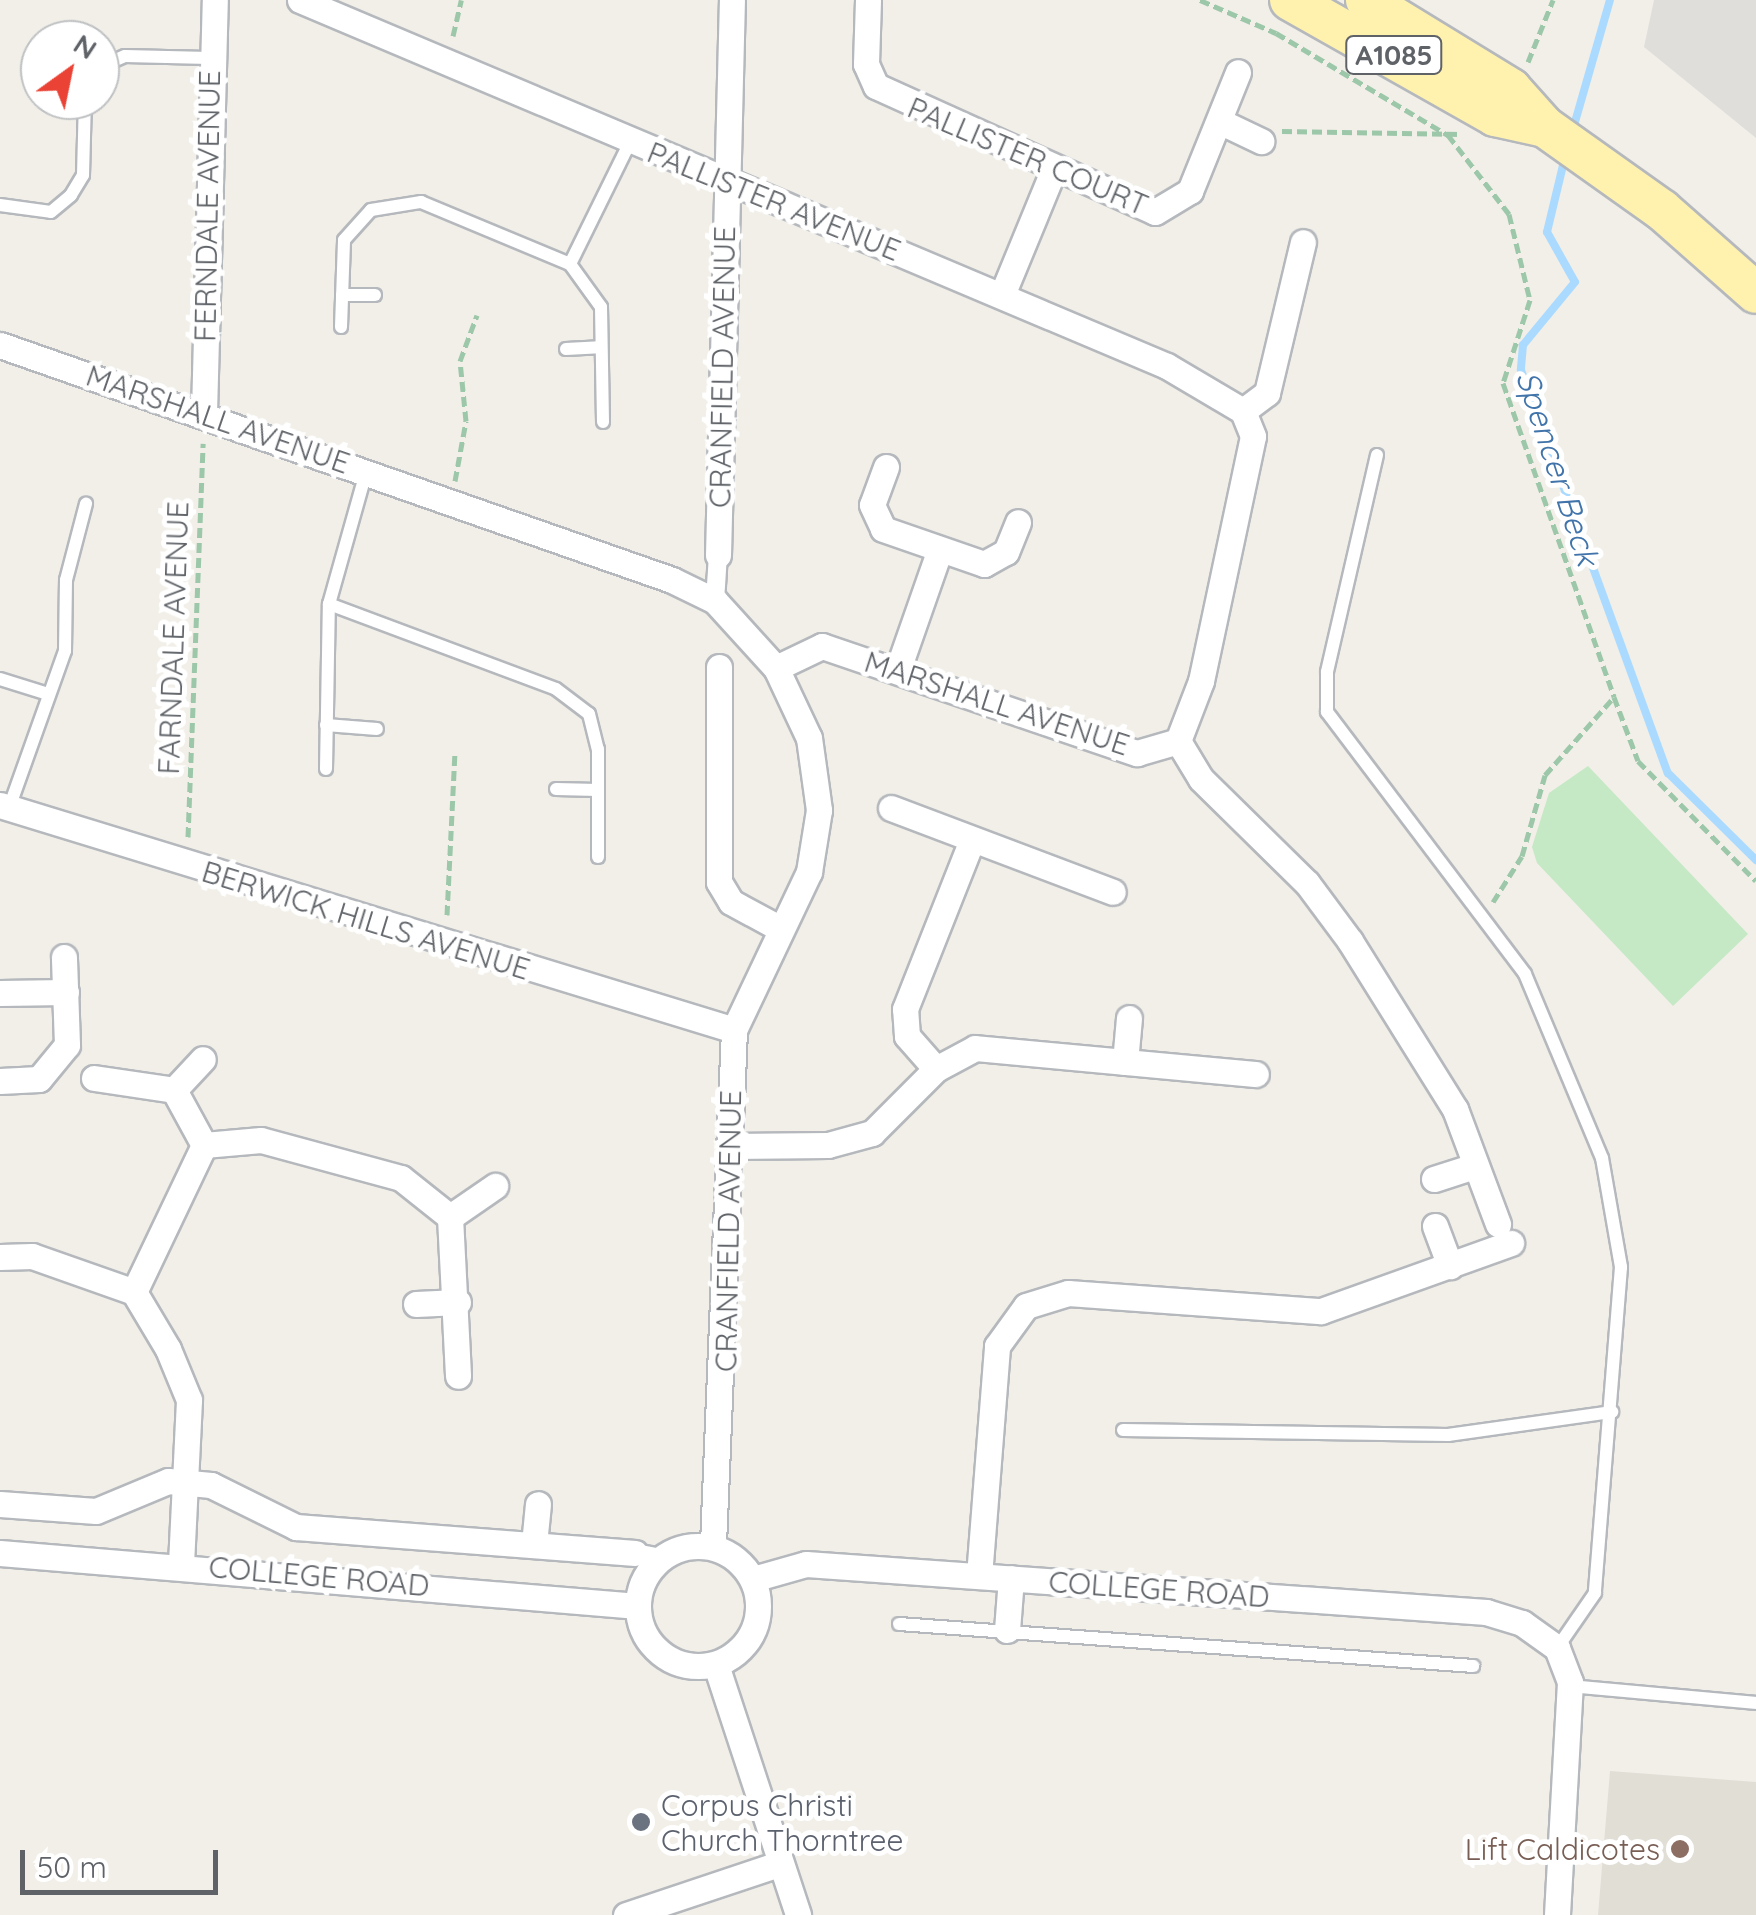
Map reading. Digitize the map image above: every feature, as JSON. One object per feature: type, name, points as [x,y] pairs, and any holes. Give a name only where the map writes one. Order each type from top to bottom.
[{"type":"main road","name":"A1085","points":[[1290,0],[1495,116],[1550,131]]},
{"type":"main road","name":"A1085","points":[[1366,0],[1512,89],[1550,131],[1756,292]]},
{"type":"street","name":"FERNDALE AVENUE","points":[[204,413],[209,58],[215,0]]},
{"type":"street","name":"PALLISTER AVENUE","points":[[300,0],[630,142],[1002,294],[1244,410]]},
{"type":"street","name":"CRANFIELD AVENUE","points":[[718,554],[732,0]]},
{"type":"street","name":"PALLISTER COURT","points":[[868,0],[866,64],[876,86],[1053,171],[1155,212],[1177,206],[1219,122],[1238,72]]},
{"type":"street","points":[[1219,122],[1262,141]]},
{"type":"street","points":[[1002,294],[1053,171]]},
{"type":"street","points":[[980,1576],[996,1346],[1026,1306],[1068,1293],[1322,1311],[1450,1266],[1505,1233],[1432,1068],[1350,940],[1308,883],[1200,779],[1178,741],[1201,681],[1254,436],[1244,410],[1267,393],[1302,242]]},
{"type":"street","name":"MARSHALL AVENUE","points":[[0,345],[449,500],[715,601]]},
{"type":"street","points":[[886,467],[872,505],[883,529],[938,552],[984,564],[1006,552],[1018,522]]},
{"type":"street","points":[[898,669],[938,552]]},
{"type":"street","points":[[715,601],[718,554]]},
{"type":"street","name":"CRANFIELD AVENUE","points":[[713,1544],[734,1030],[777,927],[809,872],[818,810],[809,738],[776,668],[715,601]]},
{"type":"street","name":"MARSHALL AVENUE","points":[[776,668],[822,646],[1138,752],[1178,741]]},
{"type":"street","points":[[718,667],[718,882],[730,902],[777,927]]},
{"type":"street","name":"BERWICK HILLS AVENUE","points":[[5,807],[438,944],[734,1030]]},
{"type":"street","points":[[892,808],[1113,892]]},
{"type":"street","points":[[936,1070],[907,1036],[904,1010],[972,840]]},
{"type":"street","points":[[0,1081],[39,1079],[56,1066],[67,1046],[64,957]]},
{"type":"street","points":[[0,993],[66,992]]},
{"type":"street","points":[[1126,1062],[1129,1018]]},
{"type":"street","points":[[731,1146],[828,1145],[872,1133],[936,1070],[974,1048],[1256,1074]]},
{"type":"street","points":[[174,1090],[203,1058]]},
{"type":"street","points":[[94,1078],[174,1090]]},
{"type":"street","points":[[174,1090],[204,1145]]},
{"type":"street","points":[[204,1145],[261,1140],[401,1178],[450,1217],[458,1302],[458,1376]]},
{"type":"street","points":[[134,1292],[204,1145]]},
{"type":"street","points":[[1434,1179],[1474,1166]]},
{"type":"street","points":[[450,1217],[495,1186]]},
{"type":"street","points":[[1435,1226],[1450,1266]]},
{"type":"street","points":[[0,1257],[47,1260],[134,1292],[189,1400],[191,1483],[181,1564]]},
{"type":"street","points":[[416,1304],[458,1302]]},
{"type":"street","points":[[0,1504],[96,1511],[168,1481],[191,1483]]},
{"type":"street","name":"COLLEGE ROAD","points":[[191,1483],[296,1527],[635,1553]]},
{"type":"street","points":[[534,1544],[538,1504]]},
{"type":"street","points":[[635,1553],[661,1558],[713,1544],[753,1579],[760,1610],[741,1650],[716,1665],[667,1658],[643,1631],[638,1606],[661,1558]]},
{"type":"street","name":"COLLEGE ROAD","points":[[0,1553],[181,1564],[638,1606]]},
{"type":"street","name":"COLLEGE ROAD","points":[[753,1579],[806,1564],[1486,1612],[1557,1648]]},
{"type":"street","points":[[1007,1630],[1011,1578]]},
{"type":"street","points":[[1557,1648],[1570,1686],[1557,1915]]},
{"type":"street","points":[[716,1665],[798,1915]]},
{"type":"street","points":[[626,1915],[781,1863]]},
{"type":"lane","points":[[120,58],[209,58]]},
{"type":"lane","points":[[0,205],[52,212],[71,195],[83,175],[84,120]]},
{"type":"lane","points":[[570,264],[630,142]]},
{"type":"lane","points":[[341,327],[344,240],[371,210],[422,202],[570,264],[600,306],[603,422]]},
{"type":"lane","points":[[342,295],[375,295]]},
{"type":"lane","points":[[566,349],[599,347]]},
{"type":"lane","points":[[1377,455],[1327,672],[1327,712],[1486,913],[1563,1052],[1602,1158],[1621,1267],[1595,1593],[1557,1648]]},
{"type":"lane","points":[[326,769],[329,604],[367,471]]},
{"type":"lane","points":[[5,807],[45,692],[65,652],[66,580],[86,504]]},
{"type":"lane","points":[[329,604],[556,690],[588,714],[598,790],[598,857]]},
{"type":"lane","points":[[0,679],[45,692]]},
{"type":"lane","points":[[326,725],[377,729]]},
{"type":"lane","points":[[556,789],[598,790]]},
{"type":"lane","points":[[1123,1430],[1448,1435],[1612,1412]]},
{"type":"lane","name":"COLLEGE ROAD","points":[[899,1624],[1473,1666]]},
{"type":"lane","points":[[1570,1686],[1756,1703]]},
{"type":"path","points":[[445,62],[461,0]]},
{"type":"path","points":[[1200,0],[1276,33],[1448,135],[1509,214],[1530,300],[1503,383],[1614,697],[1638,761],[1756,881]]},
{"type":"path","points":[[1262,141],[1275,130],[1448,135]]},
{"type":"path","points":[[449,500],[466,433],[460,361],[477,314]]},
{"type":"path","name":"FARNDALE AVENUE","points":[[188,865],[204,413]]},
{"type":"path","points":[[1486,913],[1522,856],[1545,775],[1614,697]]},
{"type":"path","points":[[438,944],[452,897],[454,754]]},
{"type":"shaded area","points":[[1654,0],[1756,0],[1756,138],[1644,47]]},
{"type":"shaded area","name":"Lift Caldicotes","points":[[1610,1771],[1756,1782],[1756,1915],[1598,1915]]},
{"type":"green space","points":[[1588,766],[1748,934],[1673,1006],[1537,863],[1532,847],[1549,793]]},
{"type":"waterway","name":"Spencer Beck","points":[[1573,129],[1610,0]]},
{"type":"waterway","name":"Spencer Beck","points":[[1565,157],[1547,232],[1575,282],[1523,345],[1521,370],[1668,773],[1756,860]]},
{"type":"place","name":"Corpus Christi Church Thorntree","points":[[641,1822]]},
{"type":"place","name":"Lift Caldicotes","points":[[1680,1849]]}]
